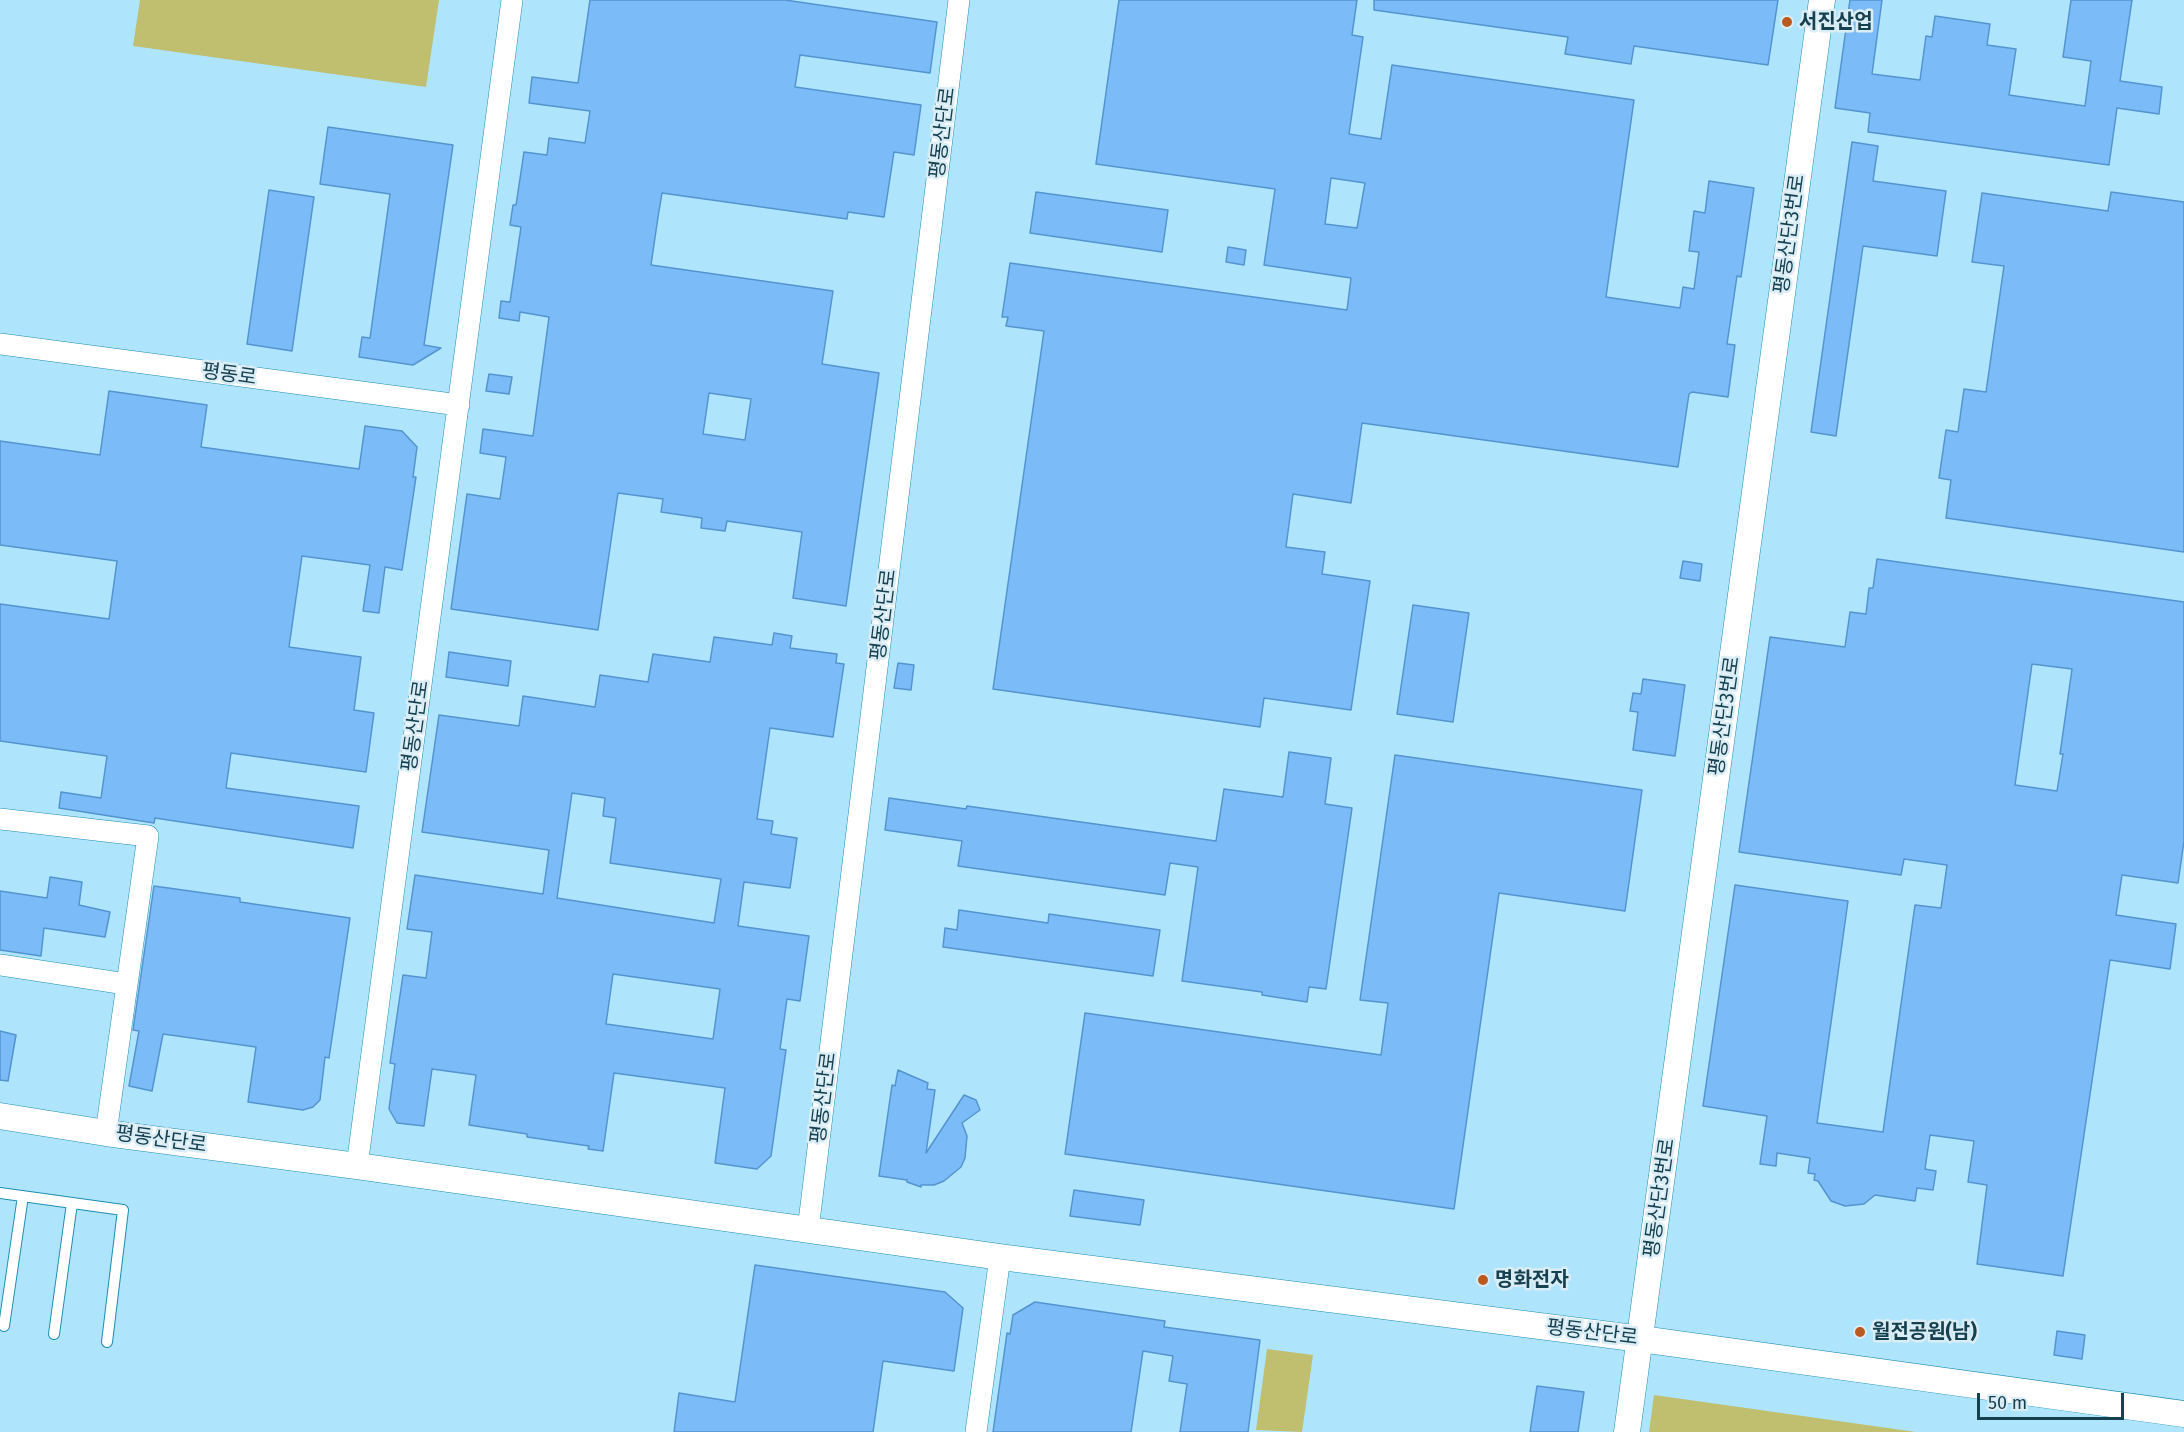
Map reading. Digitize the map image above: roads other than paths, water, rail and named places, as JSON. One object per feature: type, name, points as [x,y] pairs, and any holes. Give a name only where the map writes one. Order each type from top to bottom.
[{"type":"street","name":"평동산단로","points":[[357,1166],[512,0]]},
{"type":"street","name":"평동산단로","points":[[807,1230],[959,0]]},
{"type":"street","name":"평동산단3번로","points":[[1628,1432],[1822,0]]},
{"type":"street","name":"평동로","points":[[0,344],[459,405]]},
{"type":"street","points":[[0,819],[148,836],[106,1133]]},
{"type":"street","points":[[0,965],[126,984]]},
{"type":"street","name":"평동산단로","points":[[0,1116],[106,1133],[1000,1257],[1641,1339],[2184,1414]]},
{"type":"street","points":[[976,1432],[1000,1257]]},
{"type":"lane","points":[[0,1193],[123,1210],[107,1342]]},
{"type":"lane","points":[[4,1326],[23,1196]]},
{"type":"lane","points":[[54,1334],[72,1203]]},
{"type":"place","name":"서진산업","points":[[1787,22]]},
{"type":"place","name":"명화전자","points":[[1483,1280]]},
{"type":"place","name":"월전공원(남)","points":[[1860,1332]]}]
